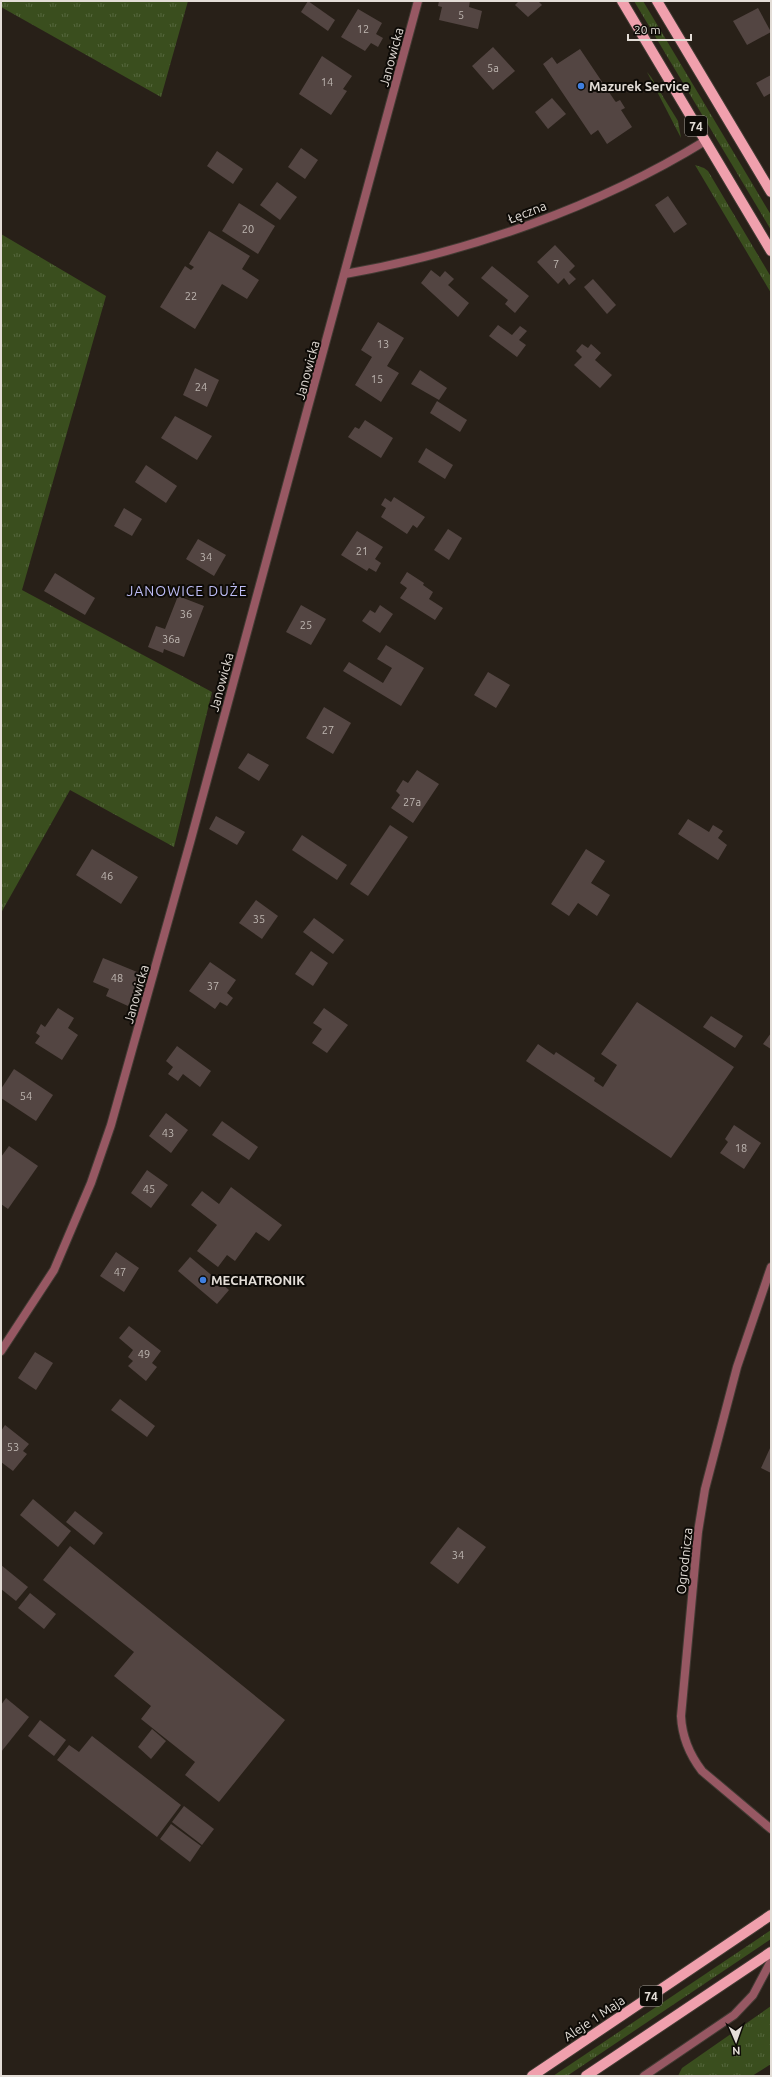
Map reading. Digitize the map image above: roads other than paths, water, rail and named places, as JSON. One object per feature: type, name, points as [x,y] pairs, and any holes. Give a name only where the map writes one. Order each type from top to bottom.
[{"type":"main road","name":"74","points":[[622,1],[771,251]]},
{"type":"main road","name":"74","points":[[657,1],[771,192]]},
{"type":"main road","name":"Aleje 1 Maja","points":[[532,2076],[771,1916]]},
{"type":"main road","name":"74","points":[[586,2076],[771,1952]]},
{"type":"street","name":"Janowicka","points":[[1,1351],[54,1270],[93,1177],[111,1125],[345,274],[418,1]]},
{"type":"street","name":"Łęczna","points":[[345,274],[384,267],[510,232],[592,198],[675,159],[705,141]]},
{"type":"street","name":"Ogrodnicza","points":[[771,1267],[737,1367],[705,1489],[698,1532],[681,1716],[682,1731],[693,1760],[716,1783],[771,1829]]},
{"type":"street","points":[[644,2076],[734,2015],[753,1995],[771,1961]]},
{"type":"place","name":"Mazurek Service","points":[[581,86]]},
{"type":"place","name":"MECHATRONIK","points":[[203,1280]]},
{"type":"district","name":"JANOWICE DUŻE","points":[[187,591]]}]
